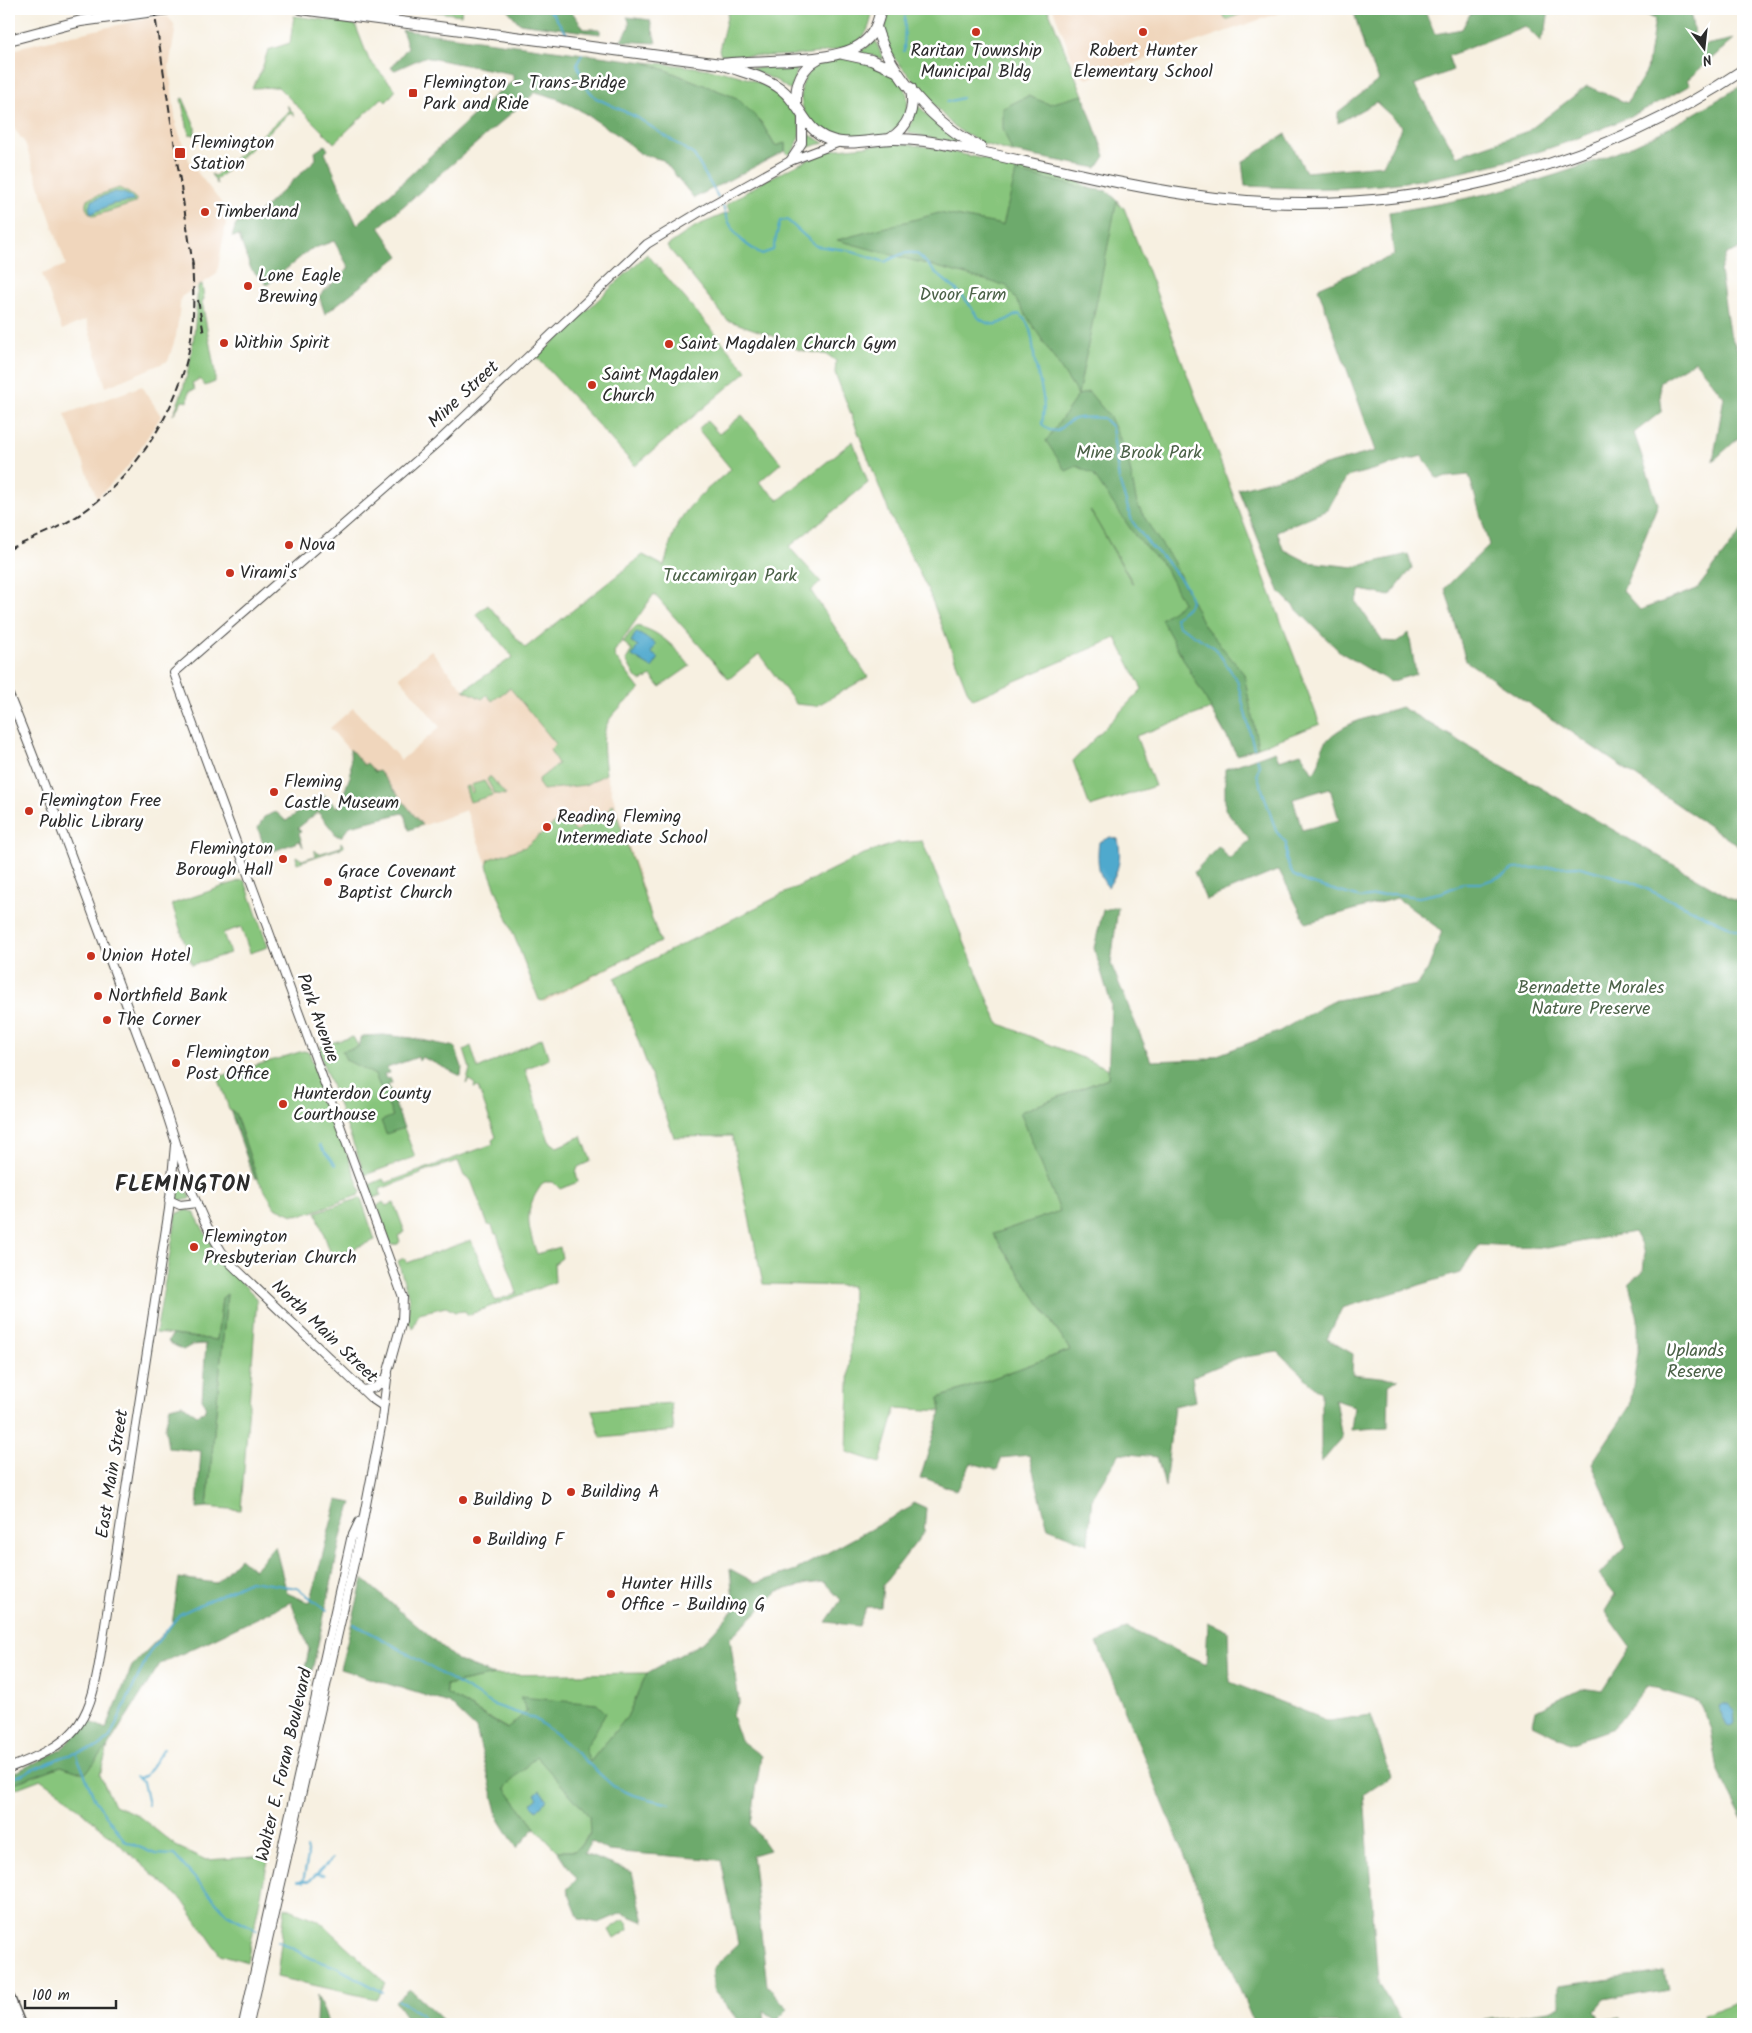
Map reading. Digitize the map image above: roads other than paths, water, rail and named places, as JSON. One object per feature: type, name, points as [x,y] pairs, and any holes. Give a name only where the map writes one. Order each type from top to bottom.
[{"type":"highway","points":[[9,1999],[19,2024]]},
{"type":"main road","points":[[9,40],[78,22],[169,9]]},
{"type":"main road","points":[[301,9],[722,64],[773,62],[837,54],[860,46],[876,27],[881,9]]},
{"type":"main road","points":[[876,27],[885,52],[899,72],[910,87],[948,128],[961,137],[1000,156]]},
{"type":"main road","points":[[837,54],[870,60],[899,72]]},
{"type":"main road","points":[[796,105],[796,89],[799,79],[810,64],[823,56]]},
{"type":"main road","points":[[722,64],[778,87],[796,105],[802,117],[817,133],[840,142],[890,139],[927,141],[1164,190],[1224,199],[1324,203],[1400,197],[1511,175],[1586,151],[1650,124],[1695,100],[1743,70]]},
{"type":"main road","points":[[890,139],[899,132],[910,117],[912,101],[910,87]]},
{"type":"street","points":[[790,161],[802,143],[802,117]]},
{"type":"street","name":"Mine Street","points":[[174,673],[438,442],[640,251],[664,233],[790,161],[840,142]]},
{"type":"street","name":"Park Avenue","points":[[174,673],[400,1284],[403,1297],[402,1321],[388,1375],[383,1406]]},
{"type":"street","name":"North Main Street","points":[[9,695],[55,813],[197,1203],[213,1237],[230,1263],[383,1406]]},
{"type":"street","name":"East Main Street","points":[[9,1768],[51,1750],[68,1738],[84,1717],[91,1700],[100,1658],[174,1173],[176,1141]]},
{"type":"street","points":[[169,1200],[180,1205],[197,1203]]},
{"type":"street","points":[[364,1390],[376,1387],[388,1375]]},
{"type":"street","name":"Walter E. Foran Boulevard","points":[[249,2024],[359,1541],[362,1513],[383,1406]]},
{"type":"street","name":"Walter E. Foran Boulevard","points":[[243,2024],[351,1539],[362,1513]]},
{"type":"water","points":[[115,192],[123,193],[134,201],[112,204],[91,214],[89,207],[93,200]]},
{"type":"water","points":[[636,632],[656,644],[651,653],[659,658],[652,668],[632,656],[638,646],[631,642]]},
{"type":"water","points":[[1110,837],[1118,839],[1120,852],[1115,876],[1108,887],[1100,872],[1098,853],[1099,842]]},
{"type":"water","points":[[1722,1703],[1729,1704],[1735,1710],[1736,1723],[1731,1726],[1727,1725],[1718,1707]]},
{"type":"water","points":[[540,1790],[547,1800],[537,1810],[531,1804],[538,1798],[535,1794]]},
{"type":"waterway","points":[[547,9],[553,14],[569,37]]},
{"type":"waterway","points":[[904,51],[905,17]]},
{"type":"waterway","points":[[582,54],[577,64],[585,86],[596,98],[638,118],[694,155],[718,197]]},
{"type":"waterway","points":[[947,102],[962,98]]},
{"type":"waterway","points":[[723,206],[725,214],[736,234],[747,245],[762,254],[773,250],[780,221],[787,220],[816,246],[847,250],[885,262],[903,254],[917,254],[957,291],[979,318],[986,323],[999,324],[1020,314],[1025,319],[1032,336],[1035,362],[1041,385],[1044,407],[1042,424],[1049,430],[1058,431],[1068,422],[1084,417],[1103,418],[1112,427],[1119,480],[1132,521],[1148,543],[1186,586],[1191,601],[1175,618],[1178,625],[1215,648],[1237,680],[1254,748]]},
{"type":"waterway","points":[[1257,758],[1259,764],[1257,774],[1276,831],[1286,843],[1286,859],[1293,875],[1306,882],[1361,898],[1392,894],[1419,897],[1443,892],[1464,883],[1482,883],[1502,876],[1513,869],[1577,866],[1627,880],[1743,933]]},
{"type":"waterway","points":[[319,1145],[336,1165]]},
{"type":"waterway","points":[[9,1780],[62,1757],[98,1747],[110,1737],[150,1651],[180,1614],[250,1581],[297,1588],[327,1610]]},
{"type":"waterway","points":[[354,1624],[494,1705],[535,1719],[557,1735],[613,1786],[633,1795],[670,1804]]},
{"type":"waterway","points":[[138,1779],[145,1776],[164,1748]]},
{"type":"waterway","points":[[76,1753],[95,1800],[125,1841],[155,1854],[174,1855],[227,1914],[257,1930]]},
{"type":"waterway","points":[[135,1777],[143,1782],[148,1805]]},
{"type":"waterway","points":[[303,1882],[308,1856],[306,1848]]},
{"type":"waterway","points":[[298,1881],[309,1881],[332,1859]]},
{"type":"waterway","points":[[317,1874],[324,1875]]},
{"type":"waterway","points":[[278,1941],[313,1959],[336,1967],[382,1992]]},
{"type":"waterway","points":[[398,2000],[421,2014],[428,2024]]},
{"type":"railway","points":[[154,9],[193,266]]},
{"type":"railway","points":[[9,549],[64,524],[91,506],[127,472],[157,431],[179,386],[189,350],[193,312],[192,260]]},
{"type":"railway","points":[[198,300],[204,335]]},
{"type":"place","name":"Raritan Township Municipal Bldg","points":[[976,32]]},
{"type":"place","name":"Robert Hunter Elementary School","points":[[1143,32]]},
{"type":"place","name":"Flemington - Trans-Bridge Park and Ride","points":[[413,93]]},
{"type":"place","name":"Flemington Station","points":[[180,153]]},
{"type":"place","name":"Timberland","points":[[205,212]]},
{"type":"place","name":"Lone Eagle Brewing","points":[[248,286]]},
{"type":"place","name":"Within Spirit","points":[[224,343]]},
{"type":"place","name":"Saint Magdalen Church Gym","points":[[669,344]]},
{"type":"place","name":"Saint Magdalen Church","points":[[592,385]]},
{"type":"place","name":"Nova","points":[[289,545]]},
{"type":"place","name":"Virami's","points":[[230,573]]},
{"type":"place","name":"Fleming Castle Museum","points":[[274,792]]},
{"type":"place","name":"Flemington Free Public Library","points":[[29,811]]},
{"type":"place","name":"Reading Fleming Intermediate School","points":[[547,827]]},
{"type":"place","name":"Flemington Borough Hall","points":[[283,859]]},
{"type":"place","name":"Grace Covenant Baptist Church","points":[[328,882]]},
{"type":"place","name":"Union Hotel","points":[[91,956]]},
{"type":"place","name":"Northfield Bank","points":[[98,996]]},
{"type":"place","name":"The Corner","points":[[107,1020]]},
{"type":"place","name":"Flemington Post Office","points":[[176,1063]]},
{"type":"place","name":"Hunterdon County Courthouse","points":[[283,1104]]},
{"type":"place","name":"Flemington Presbyterian Church","points":[[194,1247]]},
{"type":"place","name":"Building A","points":[[571,1492]]},
{"type":"place","name":"Building D","points":[[463,1500]]},
{"type":"place","name":"Building F","points":[[477,1540]]},
{"type":"place","name":"Hunter Hills Office - Building G","points":[[611,1594]]},
{"type":"district","name":"FLEMINGTON","points":[[183,1185]]},
{"type":"park label","name":"Dvoor Farm","points":[[963,295]]},
{"type":"park label","name":"Mine Brook Park","points":[[1139,453]]},
{"type":"park label","name":"Tuccamirgan Park","points":[[730,576]]},
{"type":"park label","name":"Bernadette Morales Nature Preserve","points":[[1591,998]]},
{"type":"park label","name":"Uplands Reserve","points":[[1695,1361]]}]
